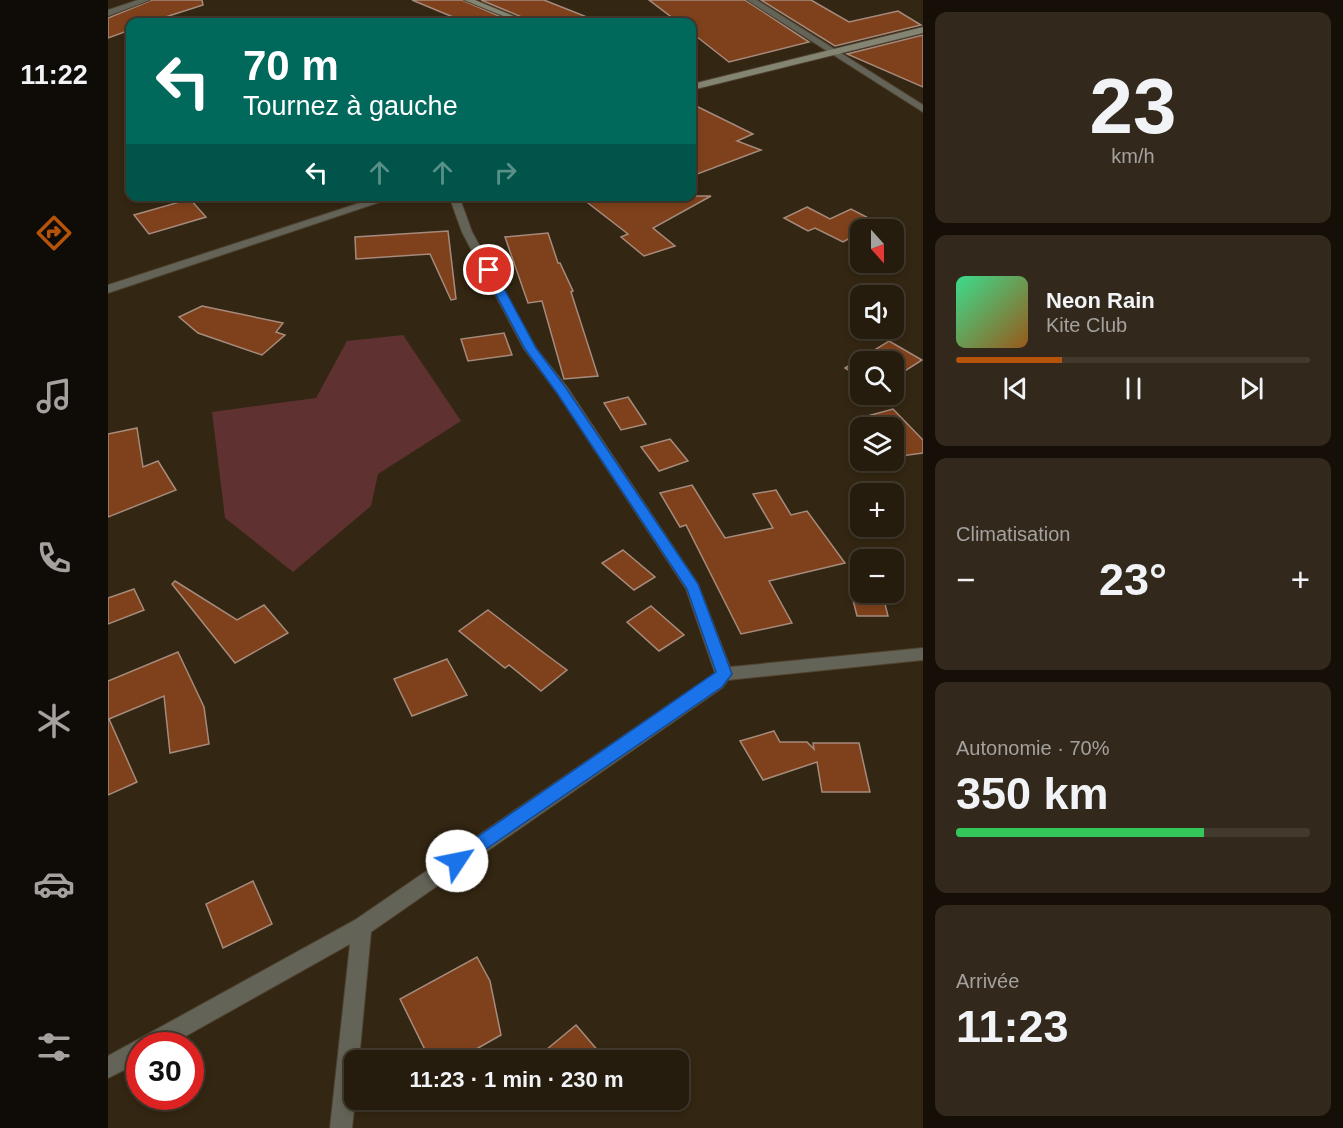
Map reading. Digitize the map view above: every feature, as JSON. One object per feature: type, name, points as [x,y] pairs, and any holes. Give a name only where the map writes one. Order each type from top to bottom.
[{"type":"street","points":[[108,13],[146,0]]},
{"type":"street","points":[[468,0],[514,18]]},
{"type":"street","points":[[751,0],[923,109]]},
{"type":"street","points":[[696,86],[923,30]]},
{"type":"street","points":[[108,289],[378,201]]},
{"type":"street","points":[[456,201],[467,232],[530,349],[561,390],[693,588],[724,674]]},
{"type":"street","points":[[172,1032],[362,927],[716,682],[724,674],[923,654]]},
{"type":"street","points":[[341,1128],[362,927]]},
{"type":"street","points":[[108,1067],[126,1057]]},
{"type":"shaded area","points":[[403,335],[461,421],[378,474],[371,506],[293,572],[225,518],[212,412],[316,398],[347,341]]},
{"type":"building","points":[[152,0],[202,0],[203,5],[162,18],[126,18],[126,31],[108,38],[108,18]]},
{"type":"building","points":[[412,0],[462,0],[504,18],[455,18]]},
{"type":"building","points":[[481,0],[544,0],[589,18],[524,18]]},
{"type":"building","points":[[649,0],[745,0],[809,42],[729,62],[696,36],[696,18],[673,18]]},
{"type":"building","points":[[761,0],[811,0],[849,22],[898,11],[921,25],[835,46]]},
{"type":"building","points":[[923,35],[923,87],[847,54]]},
{"type":"building","points":[[696,106],[753,134],[737,141],[761,150],[696,174]]},
{"type":"building","points":[[696,196],[711,196],[653,228],[675,246],[644,256],[621,237],[628,234],[585,201],[696,201]]},
{"type":"building","points":[[183,201],[192,201],[206,217],[149,234],[134,215]]},
{"type":"building","points":[[807,207],[830,219],[851,209],[870,219],[850,219],[850,238],[843,242],[815,228],[808,231],[784,218]]},
{"type":"building","points":[[448,231],[456,299],[451,300],[430,254],[356,259],[355,237]]},
{"type":"building","points":[[548,233],[558,263],[573,291],[571,292],[598,376],[564,379],[542,301],[528,303],[505,237]]},
{"type":"building","points":[[202,306],[283,323],[276,332],[285,335],[262,355],[198,333],[179,317]]},
{"type":"building","points":[[504,333],[512,355],[468,361],[461,339]]},
{"type":"building","points":[[889,341],[922,360],[904,372],[904,351],[873,351]]},
{"type":"building","points":[[628,397],[646,424],[621,430],[604,403]]},
{"type":"building","points":[[893,409],[901,417],[864,417]]},
{"type":"building","points":[[904,420],[923,440],[923,453],[904,456]]},
{"type":"building","points":[[137,428],[143,467],[158,461],[176,490],[108,517],[108,434]]},
{"type":"building","points":[[670,439],[688,461],[659,471],[641,447]]},
{"type":"building","points":[[692,485],[725,538],[773,528],[753,494],[776,490],[791,515],[807,511],[845,563],[769,581],[792,623],[741,634],[686,525],[680,527],[660,493]]},
{"type":"building","points":[[623,550],[655,577],[634,590],[602,563]]},
{"type":"building","points":[[175,581],[237,620],[264,605],[288,633],[235,663],[172,584]]},
{"type":"building","points":[[134,589],[144,610],[108,624],[108,598]]},
{"type":"building","points":[[854,603],[885,603],[888,616],[857,616]]},
{"type":"building","points":[[651,606],[684,635],[659,651],[627,622]]},
{"type":"building","points":[[488,610],[567,670],[541,691],[509,665],[505,668],[459,631]]},
{"type":"building","points":[[178,652],[204,707],[209,744],[170,753],[164,696],[109,719],[137,782],[108,795],[108,681]]},
{"type":"building","points":[[447,659],[467,695],[412,716],[394,679]]},
{"type":"building","points":[[774,731],[780,742],[807,742],[814,749],[813,743],[859,743],[870,792],[822,792],[817,762],[763,780],[740,741]]},
{"type":"building","points":[[253,881],[272,924],[223,948],[206,904]]},
{"type":"building","points":[[477,957],[490,981],[501,1035],[475,1050],[425,1050],[400,999]]},
{"type":"building","points":[[576,1025],[597,1050],[546,1050]]},
{"type":"route","points":[[457,861],[716,682],[724,674],[693,588],[561,390],[530,349],[489,270]]}]
